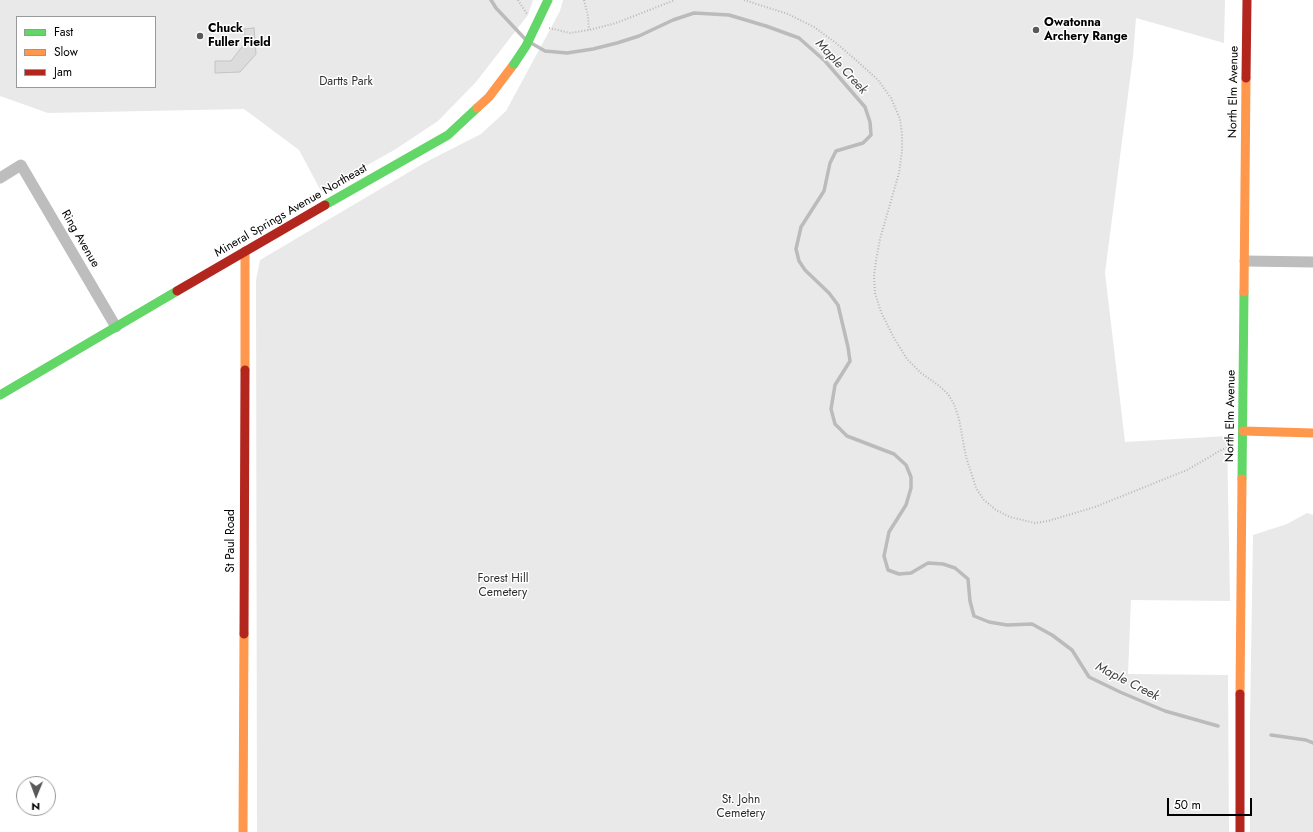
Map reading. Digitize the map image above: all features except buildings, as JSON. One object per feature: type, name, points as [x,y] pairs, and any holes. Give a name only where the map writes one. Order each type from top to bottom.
[{"type":"street","name":"Mineral Springs Avenue Northeast","points":[[0,395],[245,251],[448,135],[489,97],[514,64],[526,46],[548,0]]},
{"type":"street","name":"North Elm Avenue","points":[[1240,832],[1239,785],[1247,0]]},
{"type":"street","name":"Ring Avenue","points":[[0,178],[21,165],[116,327]]},
{"type":"street","name":"St Paul Road","points":[[243,832],[245,251]]},
{"type":"street","points":[[1245,261],[1313,262]]},
{"type":"street","points":[[1243,431],[1313,433]]},
{"type":"path","points":[[584,0],[588,16],[589,30],[616,23],[674,0]]},
{"type":"path","points":[[744,0],[788,14],[814,27],[836,43],[878,80],[891,98],[900,119],[902,151],[899,173],[880,239],[874,276],[875,294],[894,338],[907,359],[921,373],[948,394],[954,404],[959,419],[966,457],[976,488],[984,500],[996,510],[1010,517],[1035,523],[1048,521],[1095,507],[1187,470],[1223,449],[1229,447],[1243,447]]},
{"type":"green space","name":"Dartts Park","points":[[0,0],[533,0],[528,15],[476,82],[438,121],[396,149],[321,191],[299,150],[244,109],[48,113],[0,96]]},
{"type":"green space","points":[[563,0],[1225,0],[1224,43],[1136,18],[1133,56],[1105,273],[1125,442],[1227,436],[1230,601],[1131,600],[1128,674],[1228,675],[1229,832],[257,832],[256,280],[260,260],[426,162],[481,134],[506,111],[560,11]]},
{"type":"green space","points":[[1307,513],[1313,515],[1313,832],[1250,832],[1253,535],[1287,524]]},
{"type":"waterway","name":"Maple Creek","points":[[491,0],[496,8],[526,40]]},
{"type":"waterway","name":"Maple Creek","points":[[531,43],[545,51],[567,53],[617,43],[639,36],[673,20],[694,13],[729,15],[799,38],[825,61],[865,107],[870,122],[871,135],[863,143],[836,151],[830,163],[824,191],[801,227],[796,249],[799,261],[805,270],[829,293],[838,305],[848,347],[850,361],[835,385],[831,409],[835,424],[847,436],[894,454],[906,465],[911,477],[911,488],[906,505],[889,532],[884,556],[888,570],[899,574],[911,573],[928,563],[943,564],[955,568],[968,579],[970,601],[974,616],[989,622],[1007,625],[1032,624],[1052,635],[1072,650],[1089,677],[1165,711],[1218,726]]},
{"type":"waterway","name":"Maple Creek","points":[[1271,735],[1306,740],[1313,743]]},
{"type":"traffic: fast","points":[[514,64],[526,46],[548,0]]},
{"type":"traffic: fast","points":[[325,205],[448,135],[477,108]]},
{"type":"traffic: fast","points":[[0,395],[177,291]]},
{"type":"traffic: fast","points":[[1242,479],[1244,292]]},
{"type":"traffic: slow","points":[[477,108],[489,97],[514,64]]},
{"type":"traffic: slow","points":[[1244,292],[1246,78]]},
{"type":"traffic: slow","points":[[245,251],[245,370]]},
{"type":"traffic: slow","points":[[1243,431],[1313,433]]},
{"type":"traffic: slow","points":[[1240,694],[1242,479]]},
{"type":"traffic: slow","points":[[243,832],[244,634]]},
{"type":"traffic: jam","points":[[1246,78],[1247,0]]},
{"type":"traffic: jam","points":[[177,291],[325,205]]},
{"type":"traffic: jam","points":[[244,634],[245,370]]},
{"type":"traffic: jam","points":[[1240,694],[1240,832]]},
{"type":"place","name":"Owatonna Archery Range","points":[[1036,30]]},
{"type":"place","name":"Chuck Fuller Field","points":[[200,36]]},
{"type":"park label","name":"Forest Hill Cemetery","points":[[503,586]]},
{"type":"park label","name":"St. John Cemetery","points":[[741,807]]}]
